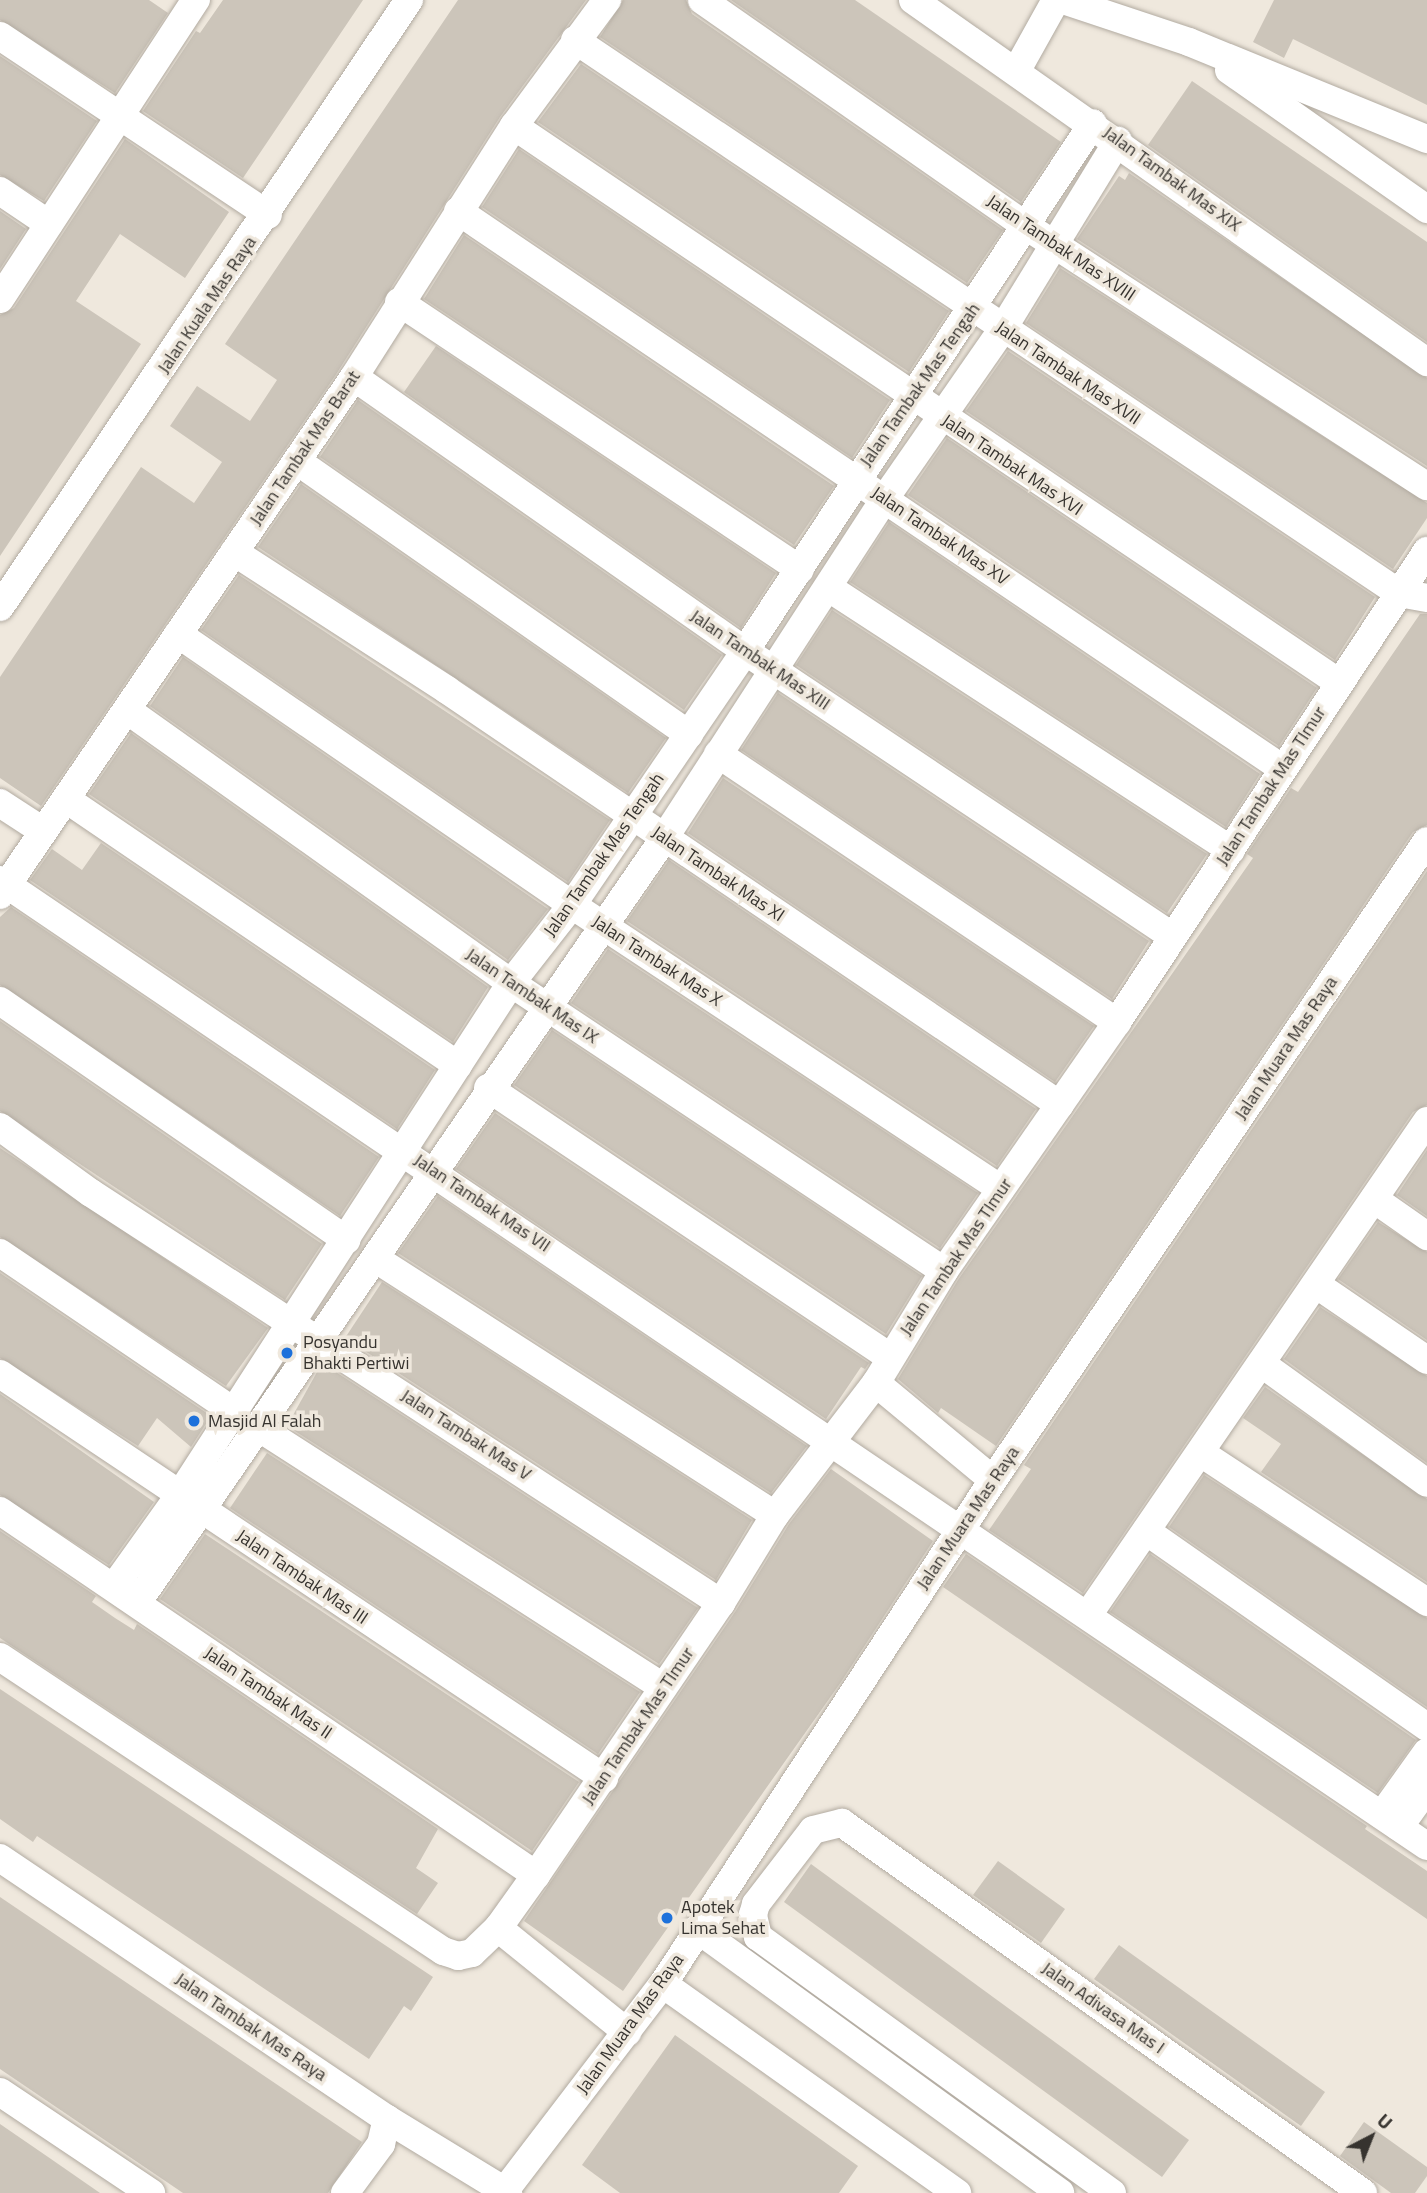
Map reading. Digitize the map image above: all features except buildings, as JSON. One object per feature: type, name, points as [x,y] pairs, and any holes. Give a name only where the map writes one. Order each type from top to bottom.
[{"type":"street","name":"Jalan Kuala Mas Raya","points":[[0,607],[268,215],[409,0]]},
{"type":"street","name":"Jalan Tambak Mas Barat","points":[[2,886],[66,799],[354,377],[399,302],[514,125],[607,0]]},
{"type":"street","name":"Jalan Tambak Mas XVIII","points":[[702,0],[1026,226],[1427,486]]},
{"type":"street","name":"Jalan Tambak Mas XIX","points":[[913,0],[1093,123],[1427,362]]},
{"type":"street","points":[[1017,70],[1056,0]]},
{"type":"street","points":[[1063,0],[1189,42],[1427,139]]},
{"type":"street","points":[[0,299],[121,116],[183,5]]},
{"type":"street","points":[[0,36],[268,215]]},
{"type":"street","name":"Jalan Tambak Mas XVII","points":[[575,40],[1002,330],[1399,593],[1427,598]]},
{"type":"street","points":[[1189,42],[1427,209]]},
{"type":"street","name":"Jalan Tambak Mas Tengah","points":[[125,1595],[179,1496],[511,983],[572,905],[689,734],[800,569],[856,479],[914,400],[1093,123]]},
{"type":"street","name":"Jalan Tambak Mas XVI","points":[[514,125],[914,400],[1338,682]]},
{"type":"street","name":"Jalan Tambak Mas Tengah","points":[[125,1595],[204,1512],[261,1429],[319,1338],[376,1259],[488,1088],[665,837],[773,669],[1002,330],[1118,141]]},
{"type":"street","points":[[0,191],[49,224]]},
{"type":"street","name":"Jalan Tambak Mas XV","points":[[458,211],[1283,769]]},
{"type":"street","points":[[399,302],[800,569]]},
{"type":"street","name":"Jalan Tambak Mas XIII","points":[[354,377],[745,651],[1172,936]]},
{"type":"street","points":[[296,461],[689,734]]},
{"type":"street","name":"Jalan Tambak Mas TImur","points":[[0,1657],[443,1951],[458,1956],[472,1953],[498,1928],[536,1875],[604,1778],[662,1686],[721,1603],[775,1515],[876,1383],[944,1270],[1117,1022],[1338,682],[1427,551]]},
{"type":"street","name":"Jalan Tambak Mas XI","points":[[234,552],[665,837],[1060,1105]]},
{"type":"street","points":[[829,588],[1231,850]]},
{"type":"street","name":"Jalan Tambak Mas X","points":[[178,634],[572,905],[1001,1189]]},
{"type":"street","name":"Jalan Tambak Mas IX","points":[[127,710],[511,983],[944,1270]]},
{"type":"street","points":[[718,754],[1117,1022]]},
{"type":"street","points":[[66,799],[458,1065]]},
{"type":"street","points":[[0,803],[43,831]]},
{"type":"street","name":"Jalan Muara Mas Raya","points":[[505,2192],[663,1984],[993,1480],[1427,841]]},
{"type":"street","name":"Jalan Tambak Mas VII","points":[[2,886],[404,1150],[1427,1846]]},
{"type":"street","points":[[0,1001],[346,1240]]},
{"type":"street","points":[[488,1088],[890,1357]]},
{"type":"street","points":[[1088,1615],[1427,1121]]},
{"type":"street","name":"Jalan Tambak Mas V","points":[[0,1127],[91,1193],[293,1321],[721,1603]]},
{"type":"street","points":[[1374,1199],[1427,1236]]},
{"type":"street","points":[[0,1253],[233,1411]]},
{"type":"street","points":[[376,1259],[775,1515]]},
{"type":"street","points":[[1317,1285],[1427,1360]]},
{"type":"street","points":[[1262,1364],[1427,1483]]},
{"type":"street","name":"Jalan Tambak Mas III","points":[[0,1374],[604,1778]]},
{"type":"street","points":[[876,1383],[993,1480]]},
{"type":"street","points":[[261,1429],[662,1686]]},
{"type":"street","points":[[1201,1453],[1427,1602]]},
{"type":"street","name":"Jalan Tambak Mas II","points":[[0,1511],[536,1875]]},
{"type":"street","points":[[1146,1531],[1427,1727]]},
{"type":"street","points":[[1390,1821],[1427,1752]]},
{"type":"street","points":[[1390,1821],[1427,1788]]},
{"type":"street","name":"Jalan Adivasa Mas I","points":[[1112,2193],[758,1937],[753,1915],[764,1891],[813,1830],[842,1823],[1363,2193]]},
{"type":"street","name":"Jalan Tambak Mas Raya","points":[[0,1858],[387,2119],[505,2192]]},
{"type":"street","points":[[498,1928],[627,2032]]},
{"type":"street","points":[[697,1929],[1060,2193]]},
{"type":"street","points":[[663,1984],[957,2193]]},
{"type":"street","points":[[0,2092],[151,2193]]},
{"type":"street","points":[[345,2193],[381,2144],[387,2119]]},
{"type":"place","name":"Posyandu Bhakti Pertiwi","points":[[287,1353]]},
{"type":"place","name":"Masjid Al Falah","points":[[194,1421]]},
{"type":"place","name":"Apotek Lima Sehat","points":[[667,1918]]}]
